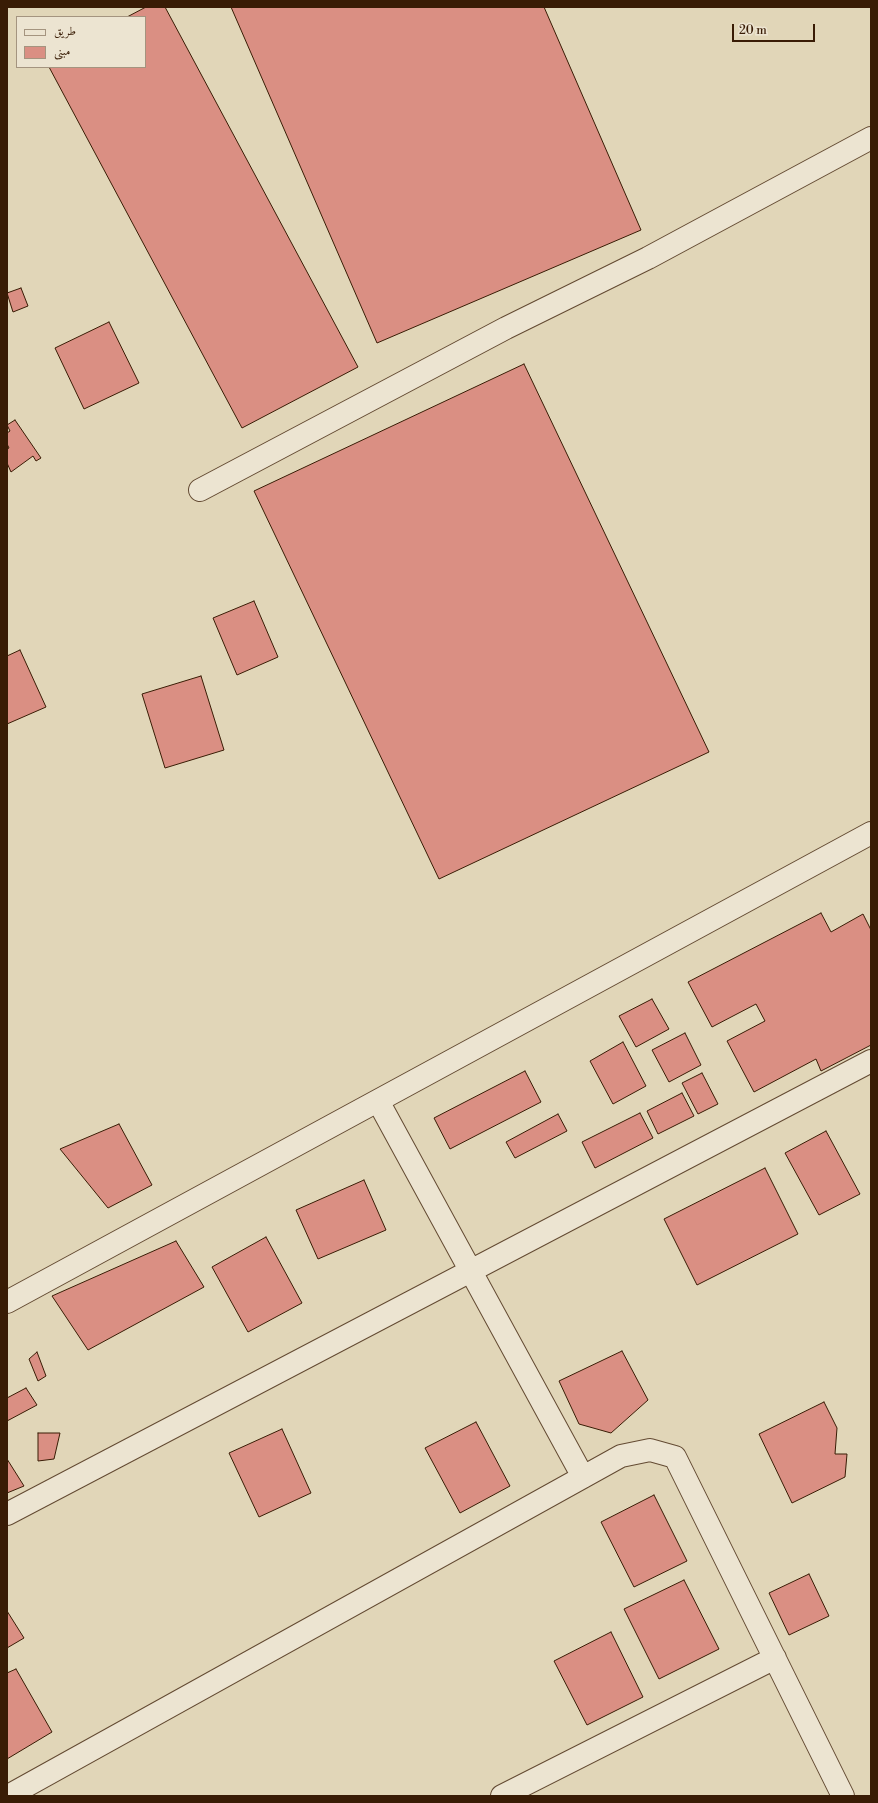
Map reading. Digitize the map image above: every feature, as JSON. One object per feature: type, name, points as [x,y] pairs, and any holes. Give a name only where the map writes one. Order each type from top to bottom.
[{"type":"street","points":[[200,490],[506,328],[648,258],[871,138]]},
{"type":"street","points":[[7,1302],[871,833]]},
{"type":"street","points":[[7,1514],[871,1061]]},
{"type":"street","points":[[378,1101],[583,1477]]},
{"type":"street","points":[[8,1796],[621,1456],[650,1450],[676,1457],[843,1796]]},
{"type":"street","points":[[502,1796],[775,1658]]},
{"type":"building","points":[[146,7],[165,7],[358,367],[242,428],[50,68],[146,68],[146,16],[129,16]]},
{"type":"building","points":[[231,7],[544,7],[641,230],[377,343]]},
{"type":"building","points":[[21,288],[28,306],[13,312],[7,293]]},
{"type":"building","points":[[109,322],[139,383],[84,409],[55,348]]},
{"type":"building","points":[[524,364],[709,752],[439,879],[254,491]]},
{"type":"building","points":[[15,420],[41,458],[36,461],[33,456],[11,472],[7,463],[7,449],[9,448],[7,444],[7,433],[10,431],[7,425]]},
{"type":"building","points":[[254,601],[278,657],[237,675],[213,618]]},
{"type":"building","points":[[20,650],[46,707],[7,724],[7,656]]},
{"type":"building","points":[[201,676],[224,750],[165,768],[142,694]]},
{"type":"building","points":[[821,913],[831,932],[863,914],[871,930],[871,1045],[821,1071],[816,1059],[754,1092],[727,1041],[765,1021],[756,1004],[712,1027],[688,982]]},
{"type":"building","points":[[652,999],[669,1029],[636,1047],[619,1016]]},
{"type":"building","points":[[685,1033],[701,1065],[669,1082],[652,1050]]},
{"type":"building","points":[[623,1042],[646,1086],[613,1104],[590,1061]]},
{"type":"building","points":[[525,1071],[541,1102],[450,1149],[434,1118]]},
{"type":"building","points":[[702,1073],[718,1104],[698,1114],[682,1083]]},
{"type":"building","points":[[682,1093],[694,1116],[658,1134],[647,1111]]},
{"type":"building","points":[[640,1113],[653,1138],[595,1168],[582,1142]]},
{"type":"building","points":[[558,1114],[567,1131],[515,1158],[506,1142]]},
{"type":"building","points":[[119,1124],[152,1185],[108,1208],[60,1149]]},
{"type":"building","points":[[826,1131],[860,1194],[819,1215],[785,1153]]},
{"type":"building","points":[[765,1168],[798,1234],[697,1285],[664,1219]]},
{"type":"building","points":[[364,1180],[386,1230],[318,1259],[296,1210]]},
{"type":"building","points":[[266,1237],[302,1303],[248,1332],[212,1267]]},
{"type":"building","points":[[176,1241],[204,1287],[88,1350],[52,1296]]},
{"type":"building","points":[[622,1351],[648,1400],[611,1433],[579,1424],[559,1381]]},
{"type":"building","points":[[37,1352],[46,1376],[38,1381],[29,1359]]},
{"type":"building","points":[[26,1388],[37,1405],[7,1421],[7,1398]]},
{"type":"building","points":[[824,1402],[837,1428],[835,1454],[847,1454],[845,1477],[792,1503],[759,1434]]},
{"type":"building","points":[[476,1422],[510,1486],[460,1513],[425,1448]]},
{"type":"building","points":[[282,1429],[311,1493],[259,1517],[229,1453]]},
{"type":"building","points":[[38,1433],[60,1433],[54,1459],[38,1461]]},
{"type":"building","points":[[7,1459],[24,1486],[7,1493]]},
{"type":"building","points":[[654,1495],[687,1561],[634,1587],[601,1522]]},
{"type":"building","points":[[809,1574],[829,1616],[789,1635],[769,1593]]},
{"type":"building","points":[[684,1580],[719,1649],[659,1679],[624,1609]]},
{"type":"building","points":[[7,1611],[24,1638],[7,1648]]},
{"type":"building","points":[[611,1632],[643,1697],[587,1725],[554,1661]]},
{"type":"building","points":[[16,1669],[52,1732],[7,1759],[7,1673]]}]
